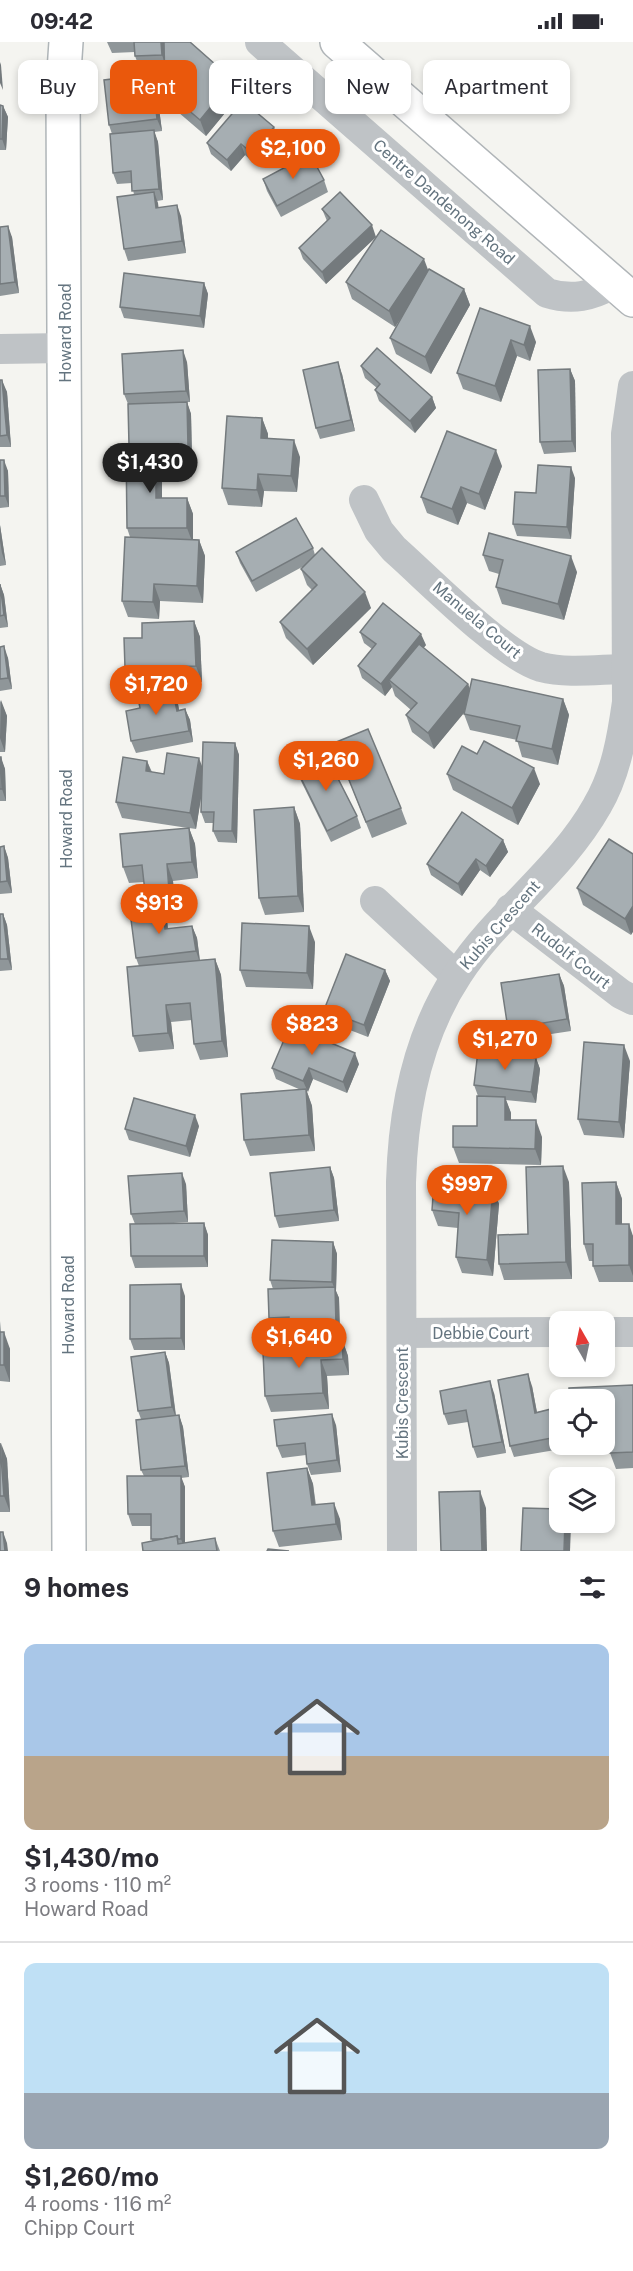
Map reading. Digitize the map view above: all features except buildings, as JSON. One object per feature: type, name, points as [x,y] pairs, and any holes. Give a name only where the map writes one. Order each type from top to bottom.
[{"type":"main road","name":"Howard Road","points":[[57,42],[59,60]]},
{"type":"main road","name":"Howard Road","points":[[65,60],[66,42]]},
{"type":"main road","name":"Centre Dandenong Road","points":[[337,42],[624,292]]},
{"type":"main road","name":"Howard Road","points":[[63,114],[69,1551]]},
{"type":"street","name":"Centre Dandenong Road","points":[[260,42],[547,292],[577,298],[624,292]]},
{"type":"street","points":[[0,349],[65,348]]},
{"type":"street","name":"Kubis Crescent","points":[[402,1551],[401,1182],[404,1126],[418,1060],[434,1020],[456,976],[510,909],[565,853],[599,804],[610,780],[623,729],[628,669],[626,434],[633,386]]},
{"type":"street","name":"Manuela Court","points":[[364,500],[379,531],[394,549],[520,657],[542,667],[628,669]]},
{"type":"street","points":[[375,901],[456,976]]},
{"type":"street","name":"Rudolf Court","points":[[510,909],[621,994],[633,1000]]},
{"type":"street","name":"Debbie Court","points":[[403,1333],[549,1332]]},
{"type":"street","points":[[615,1332],[633,1332]]}]
